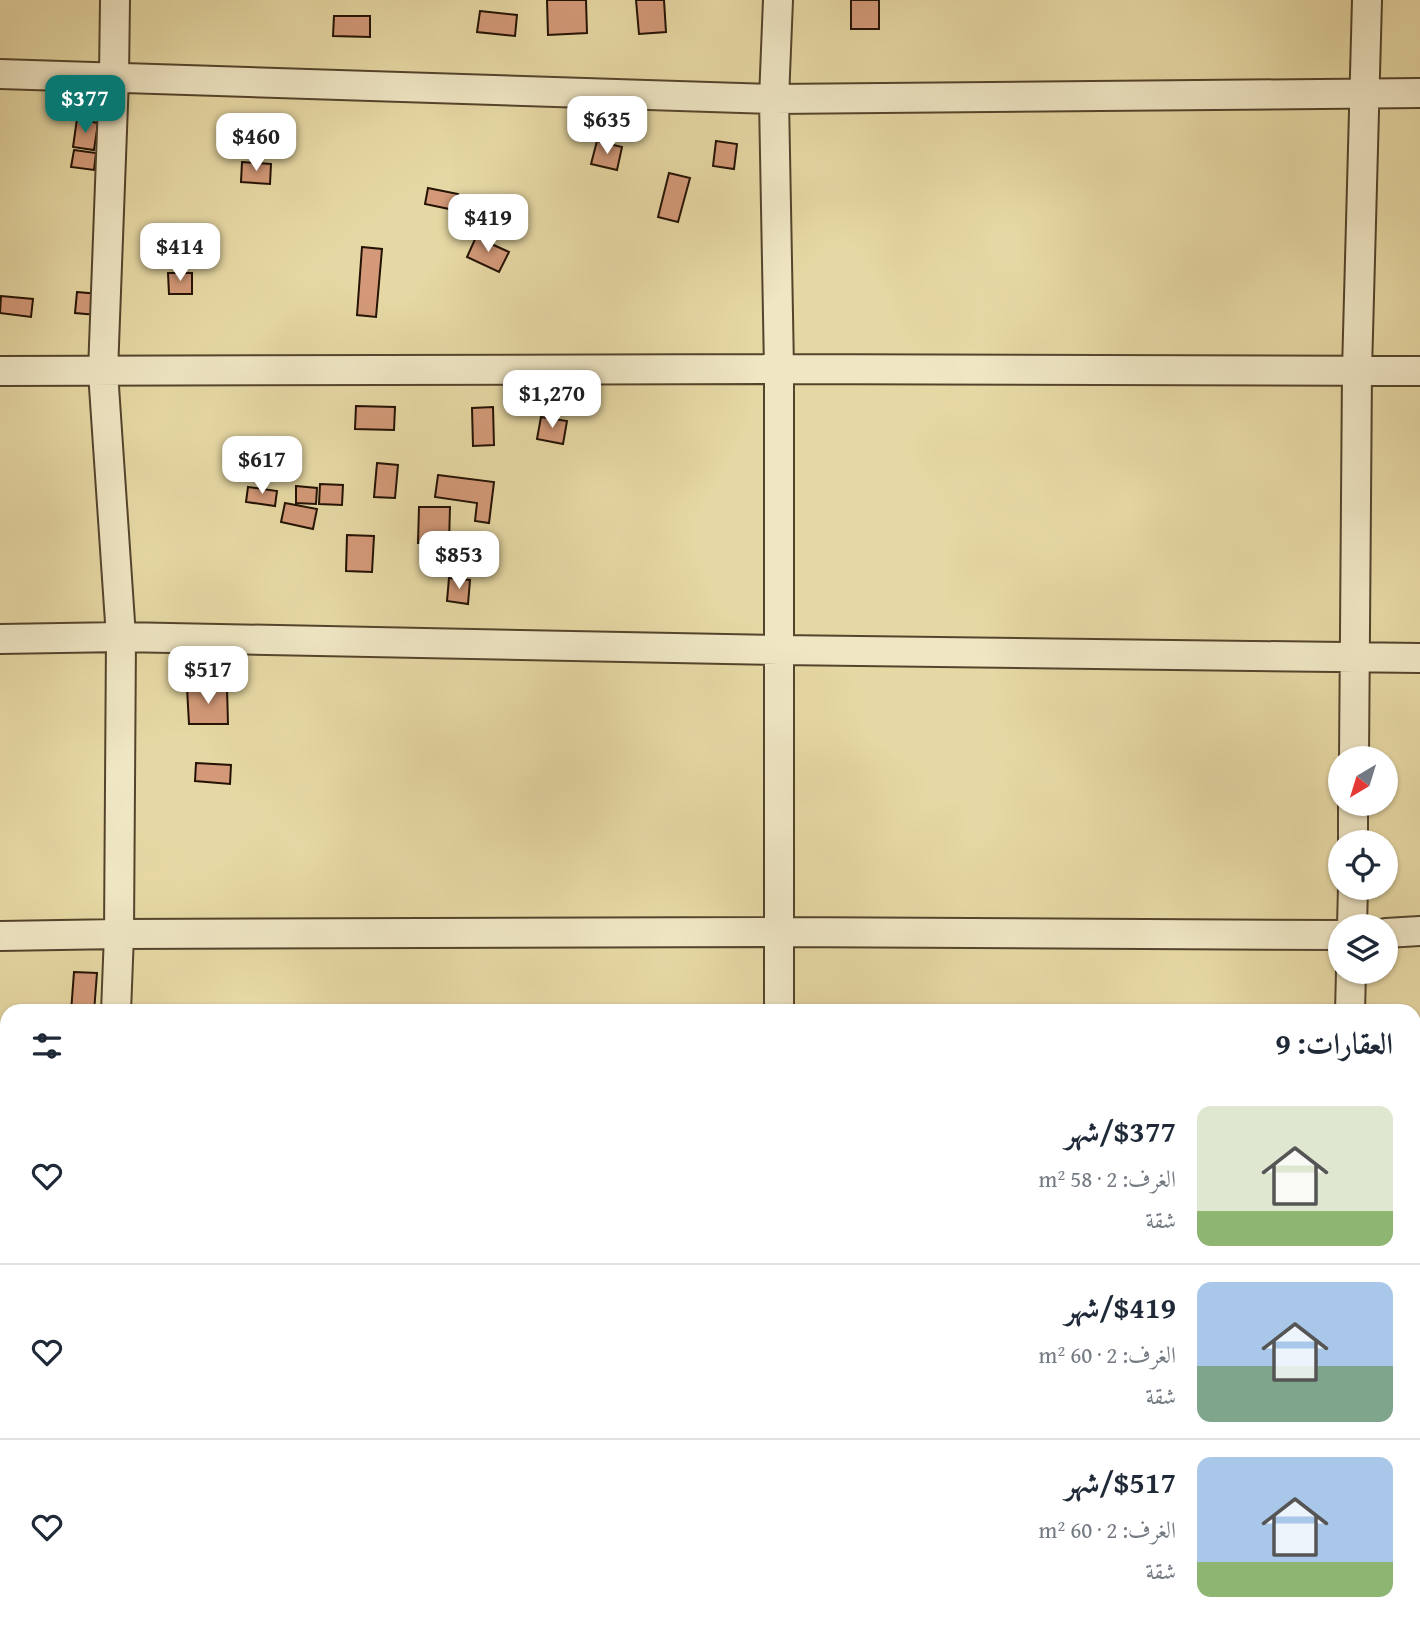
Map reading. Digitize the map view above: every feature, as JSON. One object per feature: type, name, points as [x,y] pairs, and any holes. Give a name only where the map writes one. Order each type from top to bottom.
[{"type":"street","points":[[115,0],[103,372],[121,637],[116,1004]]},
{"type":"street","points":[[778,0],[774,99],[779,369],[779,1004]]},
{"type":"street","points":[[1353,746],[1357,371],[1367,0]]},
{"type":"street","points":[[0,74],[774,99],[1420,93]]},
{"type":"street","points":[[0,372],[779,369],[1420,371]]},
{"type":"street","points":[[0,639],[121,637],[780,650],[1420,658]]},
{"type":"street","points":[[1398,932],[1420,931]]},
{"type":"street","points":[[0,936],[779,932],[1328,934]]},
{"type":"street","points":[[1350,1004],[1351,984]]},
{"type":"building","points":[[547,0],[586,0],[587,33],[548,35]]},
{"type":"building","points":[[636,0],[664,0],[666,32],[639,34]]},
{"type":"building","points":[[851,0],[879,0],[879,29],[851,29]]},
{"type":"building","points":[[480,11],[517,15],[515,36],[477,32]]},
{"type":"building","points":[[334,16],[370,16],[370,37],[333,36]]},
{"type":"building","points":[[77,119],[98,123],[94,150],[73,147]]},
{"type":"building","points":[[597,141],[622,147],[617,170],[591,164]]},
{"type":"building","points":[[716,141],[737,144],[734,169],[713,166]]},
{"type":"building","points":[[74,150],[96,153],[94,170],[71,167]]},
{"type":"building","points":[[242,162],[271,164],[270,184],[241,182]]},
{"type":"building","points":[[669,173],[690,178],[678,222],[658,217]]},
{"type":"building","points":[[428,188],[458,194],[454,210],[425,204]]},
{"type":"building","points":[[169,227],[192,230],[189,250],[167,247]]},
{"type":"building","points":[[476,237],[509,252],[499,272],[467,257]]},
{"type":"building","points":[[362,247],[382,249],[376,317],[357,315]]},
{"type":"building","points":[[168,273],[192,273],[192,294],[169,294]]},
{"type":"building","points":[[77,292],[99,294],[97,315],[75,313]]},
{"type":"building","points":[[1,296],[33,299],[31,317],[0,313]]},
{"type":"building","points":[[356,406],[395,407],[394,430],[355,429]]},
{"type":"building","points":[[493,407],[494,445],[473,446],[472,408]]},
{"type":"building","points":[[541,417],[567,421],[563,444],[537,439]]},
{"type":"building","points":[[377,463],[398,465],[395,498],[374,497]]},
{"type":"building","points":[[438,475],[494,482],[489,523],[475,521],[477,503],[435,497]]},
{"type":"building","points":[[320,484],[343,485],[342,505],[319,504]]},
{"type":"building","points":[[296,486],[317,488],[316,504],[296,503]]},
{"type":"building","points":[[248,487],[277,491],[275,506],[246,502]]},
{"type":"building","points":[[285,503],[317,509],[313,529],[281,522]]},
{"type":"building","points":[[419,507],[450,507],[449,543],[418,543]]},
{"type":"building","points":[[347,535],[374,536],[372,572],[346,571]]},
{"type":"building","points":[[449,578],[470,580],[468,604],[447,601]]},
{"type":"building","points":[[187,688],[227,688],[228,724],[189,724]]},
{"type":"building","points":[[196,763],[231,765],[230,784],[195,781]]},
{"type":"building","points":[[74,972],[97,973],[95,1004],[72,1004]]}]
